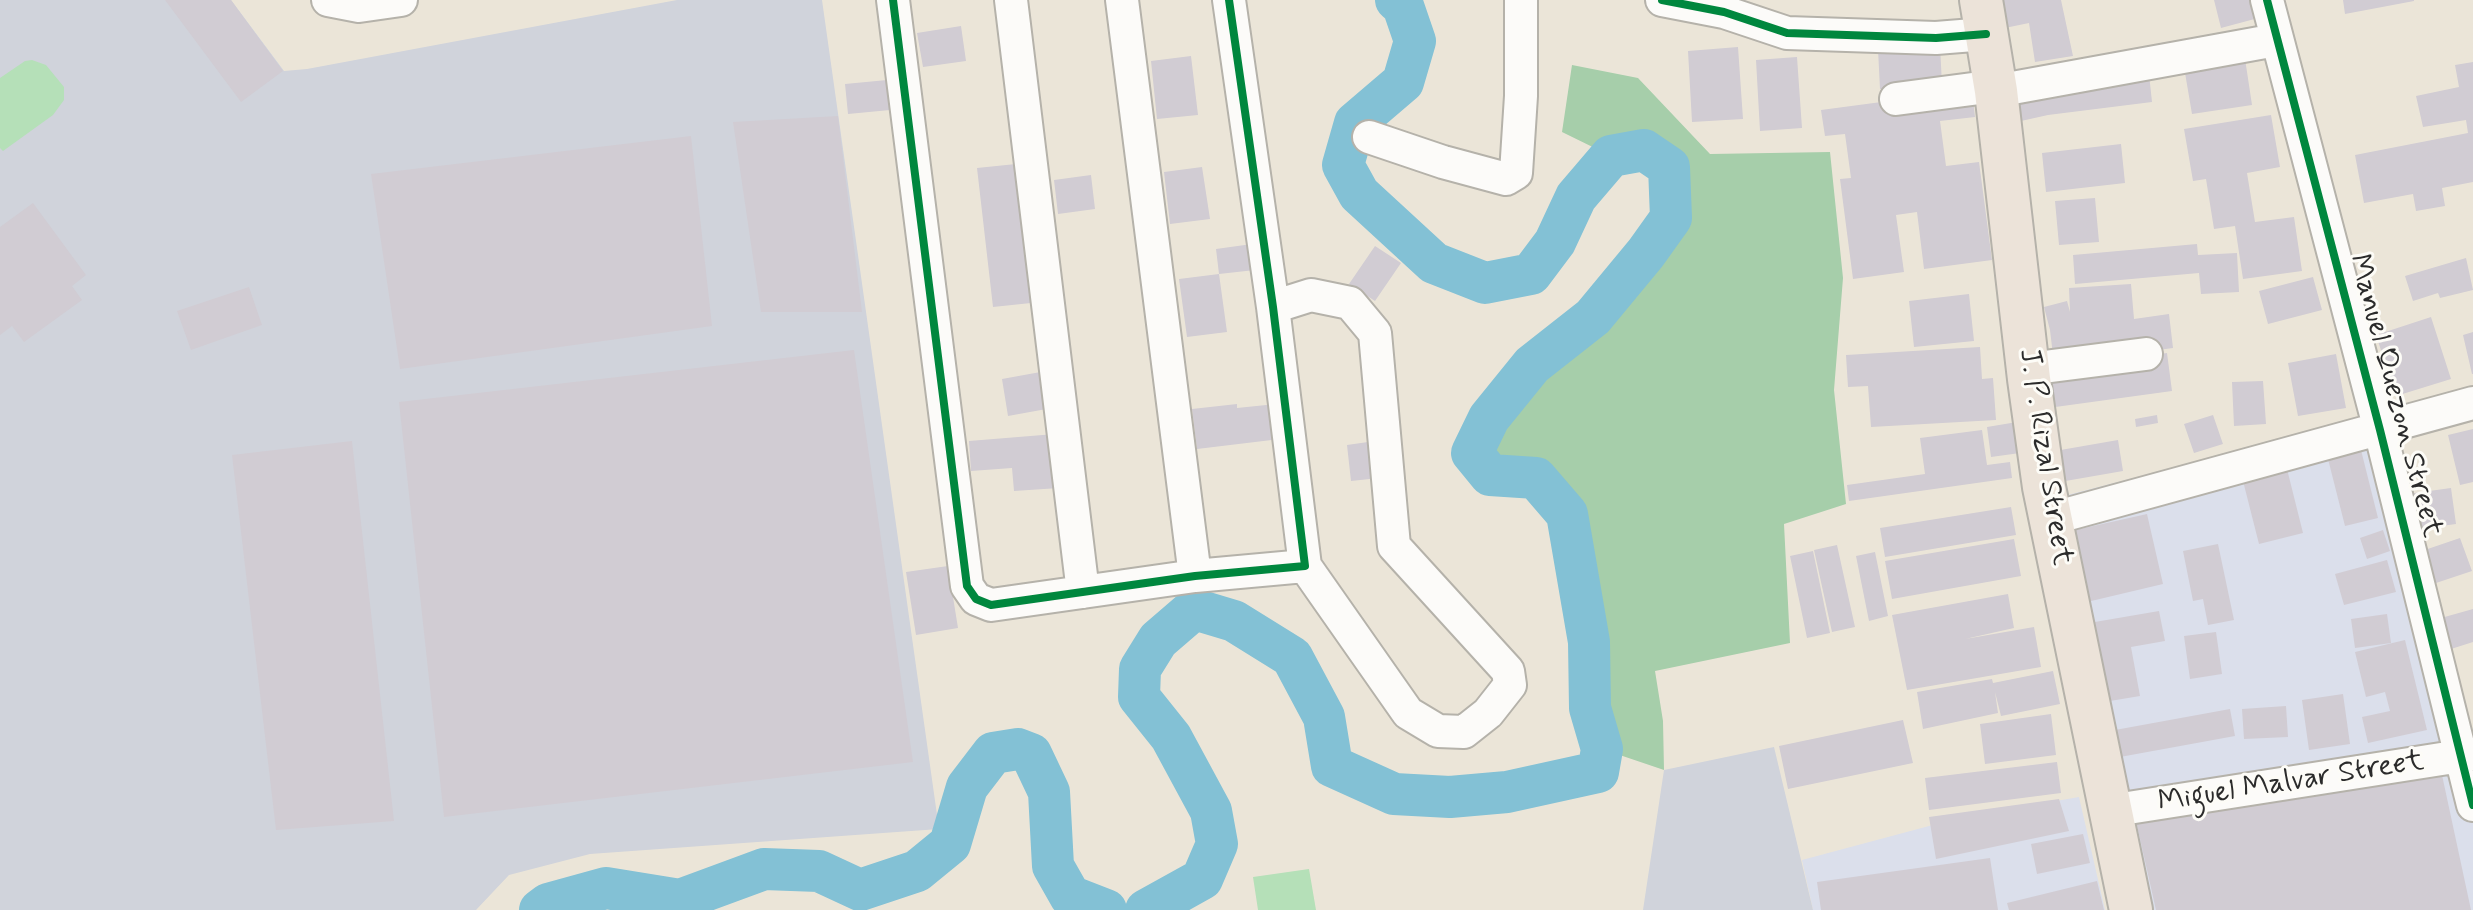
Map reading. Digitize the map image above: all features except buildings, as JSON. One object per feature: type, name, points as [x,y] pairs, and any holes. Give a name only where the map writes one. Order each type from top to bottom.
[{"type":"main road","name":"J. P. Rizal Street","points":[[1984,17],[1996,88],[2028,369],[2050,519],[2131,910]]},
{"type":"street","points":[[328,0],[359,6],[401,0]]},
{"type":"street","points":[[893,0],[967,586],[976,599],[991,605],[1195,576],[1305,566]]},
{"type":"street","points":[[1011,0],[1083,592]]},
{"type":"street","points":[[1122,0],[1195,576]]},
{"type":"street","points":[[1229,0],[1273,307],[1305,566],[1408,713],[1438,731],[1464,732],[1488,713],[1510,685],[1508,671],[1394,546],[1375,333],[1350,303],[1311,295],[1273,307]]},
{"type":"street","points":[[1369,137],[1506,179],[1516,173],[1521,96],[1521,0]]},
{"type":"street","points":[[1662,0],[1724,12],[1787,33],[1936,38],[1984,17]]},
{"type":"street","name":"Manuel Quezon Street","points":[[2267,0],[2467,755],[2473,805]]},
{"type":"street","points":[[1896,99],[1996,88],[2276,40]]},
{"type":"street","points":[[2028,369],[2146,354]]},
{"type":"street","points":[[2050,519],[2473,403]]},
{"type":"street","name":"Miguel Malvar Street","points":[[2109,811],[2467,755]]},
{"type":"shaded area","points":[[0,0],[231,0],[284,71],[677,0],[822,0],[939,829],[590,854],[509,875],[476,910],[0,910]]},
{"type":"shaded area","points":[[2364,419],[2473,821],[2473,910],[2126,910],[2048,500]]},
{"type":"shaded area","points":[[1774,747],[1813,910],[1643,910],[1664,770]]},
{"type":"shaded area","points":[[2079,797],[2105,910],[1813,910],[1802,860],[1959,818]]},
{"type":"green space","points":[[25,61],[46,65],[64,87],[64,100],[53,115],[3,151],[0,148],[0,78]]},
{"type":"green space","points":[[1572,65],[1638,78],[1710,154],[1830,152],[1843,278],[1834,390],[1846,504],[1784,524],[1790,643],[1655,671],[1663,721],[1664,770],[1602,749],[1590,708],[1589,642],[1567,514],[1536,478],[1490,475],[1472,453],[1489,418],[1532,365],[1593,317],[1671,218],[1669,167],[1644,150],[1611,156],[1562,132]]},
{"type":"green space","points":[[1309,869],[1316,910],[1258,910],[1253,877]]},
{"type":"waterway","points":[[1146,910],[1202,879],[1217,844],[1211,811],[1171,737],[1139,697],[1140,669],[1158,640],[1194,609],[1234,621],[1292,657],[1324,717],[1332,766],[1394,794],[1450,797],[1507,792],[1598,772],[1602,749],[1590,708],[1589,642],[1567,514],[1536,478],[1490,475],[1472,453],[1489,418],[1532,365],[1593,317],[1671,218],[1669,167],[1644,150],[1611,156],[1576,197],[1555,242],[1531,274],[1485,283],[1434,263],[1359,194],[1343,165],[1355,123],[1403,82],[1415,41],[1403,6],[1396,0]]},
{"type":"waterway","points":[[540,910],[548,904],[606,888],[680,900],[764,869],[819,871],[860,890],[917,871],[950,844],[967,787],[993,753],[1018,749],[1031,754],[1049,792],[1053,866],[1070,896],[1106,910]]},
{"type":"cycle path","points":[[893,0],[967,586],[976,599],[991,605],[1195,576],[1305,566],[1273,307],[1229,0]]},
{"type":"cycle path","points":[[1662,0],[1724,12],[1787,33],[1936,38],[1986,34]]},
{"type":"cycle path","points":[[2267,0],[2380,430],[2473,805]]}]
